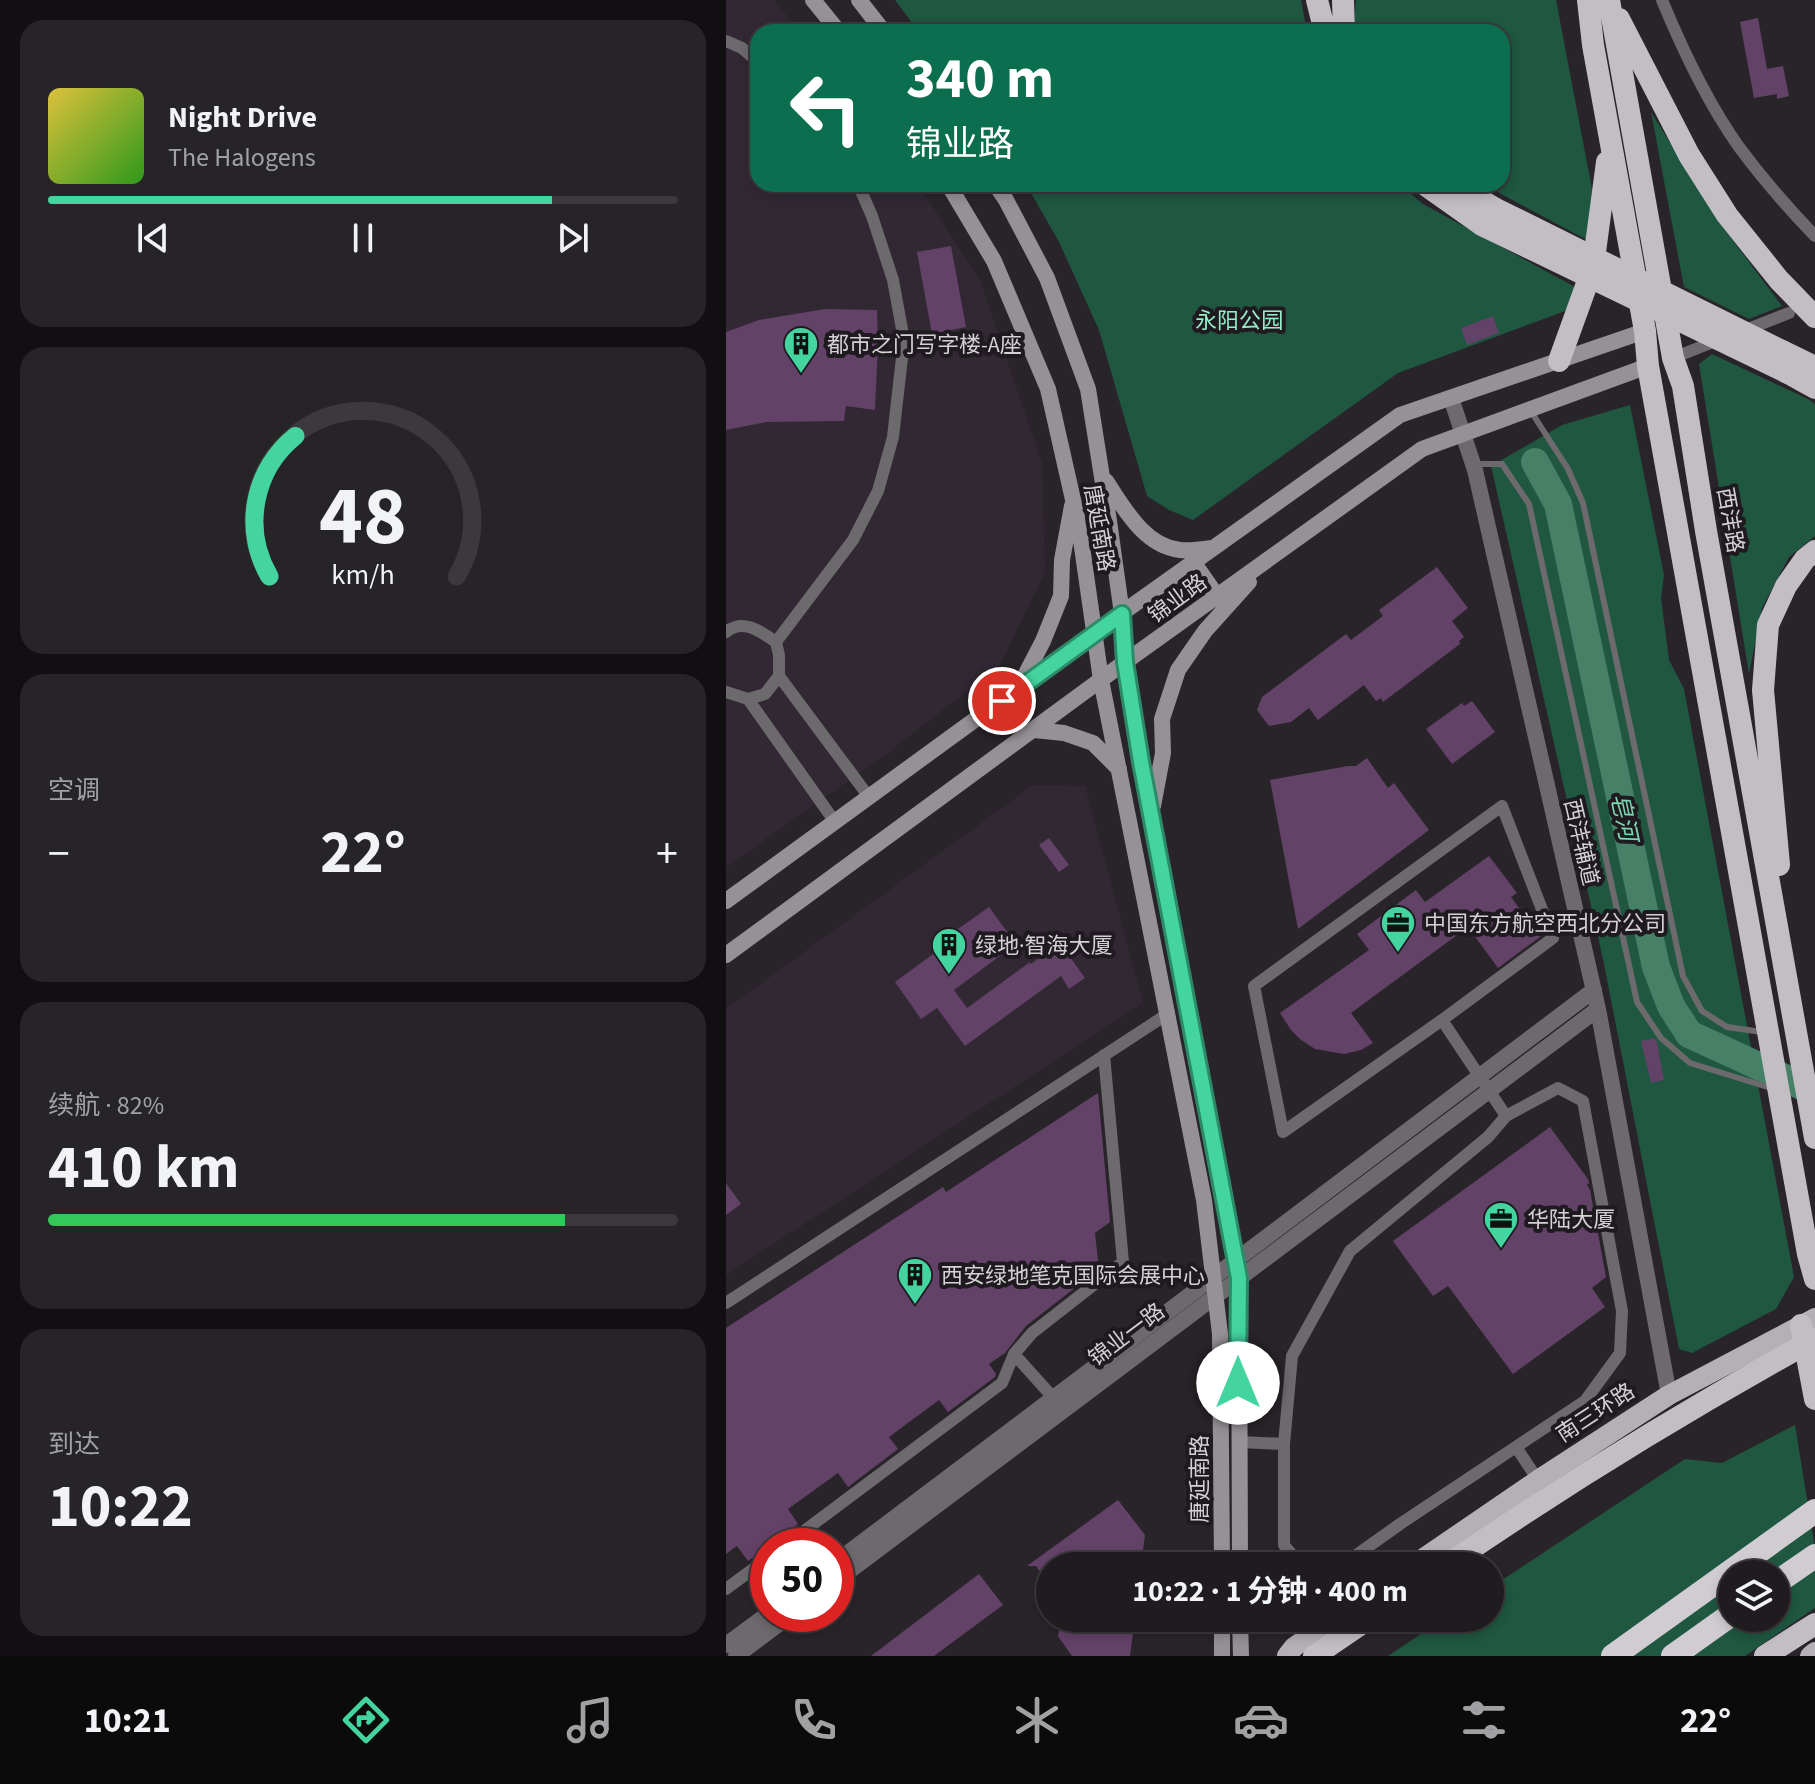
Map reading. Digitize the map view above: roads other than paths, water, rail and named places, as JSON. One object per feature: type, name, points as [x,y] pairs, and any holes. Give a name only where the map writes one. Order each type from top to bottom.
[{"type":"highway","points":[[1317,0],[1323,24]]},
{"type":"highway","points":[[1343,0],[1344,24]]},
{"type":"highway","points":[[1588,0],[1593,45],[1645,331],[1648,366],[1777,1090],[1815,1279]]},
{"type":"highway","points":[[1609,0],[1689,155],[1727,215],[1779,280],[1815,317]]},
{"type":"highway","name":"西沣路","points":[[1609,0],[1673,358],[1683,386],[1706,531],[1814,1132]]},
{"type":"highway","points":[[1559,361],[1593,267],[1610,141]]},
{"type":"highway","points":[[1440,192],[1815,388]]},
{"type":"highway","points":[[1462,192],[1488,216],[1815,367]]},
{"type":"highway","points":[[1792,1013],[1763,690],[1768,625],[1786,586],[1805,559],[1815,551]]},
{"type":"highway","points":[[1810,1327],[1815,1399]]},
{"type":"highway","points":[[1466,1552],[1626,1447],[1709,1398],[1810,1327]]},
{"type":"highway","points":[[1613,1656],[1815,1511]]},
{"type":"highway","points":[[1790,1573],[1815,1556]]},
{"type":"highway","points":[[1673,1656],[1718,1624]]},
{"type":"highway","points":[[1765,1656],[1815,1624]]},
{"type":"highway","points":[[1314,1656],[1349,1632]]},
{"type":"main road","points":[[813,0],[832,24]]},
{"type":"main road","points":[[859,0],[878,24]]},
{"type":"main road","name":"唐延南路","points":[[953,192],[994,261],[1048,389],[1079,526],[1101,680],[1204,1200],[1220,1334],[1222,1552]]},
{"type":"main road","name":"唐延南路","points":[[1000,192],[1047,278],[1088,389],[1122,614],[1125,662],[1239,1278],[1240,1552]]},
{"type":"main road","name":"锦业路","points":[[726,901],[1400,415],[1645,331]]},
{"type":"main road","name":"锦业路","points":[[726,955],[1422,449],[1648,366]]},
{"type":"main road","points":[[1102,474],[1130,517],[1151,539],[1177,550],[1214,548]]},
{"type":"main road","points":[[1018,689],[1043,641],[1061,596],[1062,560],[1073,500]]},
{"type":"main road","points":[[1151,815],[1163,753],[1162,719],[1178,670],[1205,631],[1270,558]]},
{"type":"main road","points":[[1194,563],[1217,596]]},
{"type":"main road","points":[[1034,730],[1064,733],[1093,743],[1119,769]]},
{"type":"main road","name":"南三环路","points":[[1433,1552],[1669,1395],[1810,1327]]},
{"type":"main road","points":[[1222,1632],[1222,1656]]},
{"type":"main road","points":[[1240,1632],[1241,1656]]},
{"type":"main road","points":[[1287,1656],[1294,1647],[1316,1632]]},
{"type":"main road","points":[[1810,1656],[1815,1652]]},
{"type":"street","points":[[1662,0],[1707,94],[1739,146],[1785,205],[1815,236]]},
{"type":"street","points":[[726,41],[750,55]]},
{"type":"street","points":[[776,642],[853,540],[878,491],[893,437],[904,340],[893,280],[862,192]]},
{"type":"street","points":[[1673,358],[1789,313]]},
{"type":"street","name":"西沣辅道","points":[[1451,398],[1473,464],[1594,990],[1669,1395]]},
{"type":"street","points":[[726,632],[734,626],[747,625],[776,642],[779,676],[869,797]]},
{"type":"street","points":[[726,692],[748,699],[765,694],[779,676]]},
{"type":"street","points":[[748,699],[835,822]]},
{"type":"street","points":[[1502,806],[1553,938],[1442,1020],[1283,1132],[1254,986],[1502,806]]},
{"type":"street","name":"锦业一路","points":[[854,1549],[1239,1278],[1485,1084],[1594,990]]},
{"type":"street","name":"锦业一路","points":[[854,1567],[1213,1277],[1485,1084],[1598,1009]]},
{"type":"street","points":[[726,1303],[1169,1013]]},
{"type":"street","points":[[1442,1020],[1506,1116]]},
{"type":"street","points":[[808,1528],[1002,1383],[1014,1354],[1032,1333],[1123,1262],[1104,1055]]},
{"type":"street","points":[[1290,1552],[1284,1545],[1284,1444],[1292,1356],[1350,1251],[1488,1137],[1506,1116],[1558,1088],[1583,1101],[1622,1311],[1620,1353],[1585,1401],[1362,1552]]},
{"type":"street","points":[[1014,1354],[1059,1403]]},
{"type":"street","points":[[1239,1442],[1284,1444]]},
{"type":"street","points":[[1516,1447],[1538,1480]]},
{"type":"street","points":[[726,1589],[750,1571]]},
{"type":"street","points":[[726,1645],[750,1627]]},
{"type":"street","points":[[736,1656],[768,1632]]},
{"type":"lane","points":[[1530,410],[1568,469],[1583,503],[1683,976],[1702,1011],[1727,1027],[1767,1033]]},
{"type":"lane","points":[[1473,464],[1502,464],[1529,504],[1637,1002],[1661,1038],[1690,1063],[1777,1090]]},
{"type":"waterway","name":"皂河","points":[[1535,462],[1558,504],[1656,967],[1671,1006],[1689,1034],[1815,1092]]},
{"type":"place","name":"都市之门写字楼-A座","points":[[801,375]]},
{"type":"place","name":"中国东方航空西北分公司","points":[[1398,954]]},
{"type":"place","name":"绿地·智海大厦","points":[[949,976]]},
{"type":"place","name":"华陆大厦","points":[[1501,1250]]},
{"type":"place","name":"西安绿地笔克国际会展中心","points":[[915,1306]]},
{"type":"park label","name":"永阳公园","points":[[1239,320]]}]
